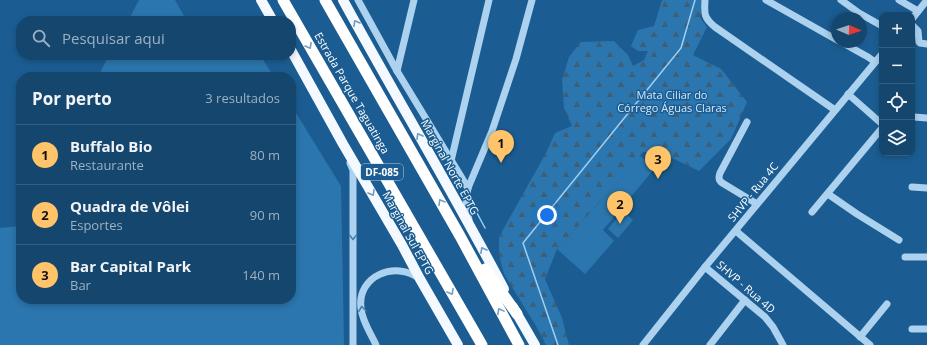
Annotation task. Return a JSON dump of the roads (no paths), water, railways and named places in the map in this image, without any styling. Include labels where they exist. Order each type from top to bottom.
[{"type":"highway","name":"Estrada Parque Taguatinga","points":[[283,0],[292,16]]},
{"type":"highway","name":"Estrada Parque Taguatinga","points":[[325,0],[460,236],[518,345]]},
{"type":"highway","name":"Estrada Parque Taguatinga","points":[[296,23],[482,345]]},
{"type":"highway","points":[[460,236],[517,314]]},
{"type":"main road","points":[[261,0],[271,16]]},
{"type":"main road","name":"Marginal Norte EPTG","points":[[343,0],[381,70],[454,196],[535,345]]},
{"type":"main road","name":"Marginal Sul EPTG","points":[[296,59],[458,345]]},
{"type":"street","points":[[358,0],[397,71],[468,188]]},
{"type":"street","points":[[397,71],[414,0]]},
{"type":"street","points":[[451,161],[489,0]]},
{"type":"street","points":[[471,229],[466,199],[468,188],[492,131],[516,59],[532,0]]},
{"type":"street","points":[[704,0],[704,16],[715,27],[835,110]]},
{"type":"street","points":[[766,0],[831,37]]},
{"type":"street","points":[[841,0],[859,13],[879,24]]},
{"type":"street","points":[[899,0],[918,11]]},
{"type":"street","points":[[915,15],[927,0]]},
{"type":"street","points":[[915,27],[917,29],[919,42],[927,44]]},
{"type":"street","points":[[852,48],[875,62]]},
{"type":"street","name":"SHVP - Rua 4C","points":[[646,344],[705,267],[879,57]]},
{"type":"street","points":[[848,94],[879,121]]},
{"type":"street","points":[[915,117],[927,118]]},
{"type":"street","points":[[747,122],[720,173],[719,178],[720,182],[757,204]]},
{"type":"street","points":[[812,212],[879,131]]},
{"type":"street","points":[[343,144],[353,170],[353,345]]},
{"type":"street","points":[[912,187],[927,188]]},
{"type":"street","points":[[828,194],[899,240]]},
{"type":"street","points":[[736,231],[870,345]]},
{"type":"street","points":[[905,257],[927,257]]},
{"type":"street","name":"SHVP - Rua 4D","points":[[705,267],[769,321],[783,345]]},
{"type":"street","points":[[376,345],[364,321],[361,308],[362,294],[366,287],[371,280],[388,271],[397,270],[407,272],[414,274],[420,279]]},
{"type":"street","points":[[710,345],[745,300]]},
{"type":"street","points":[[860,337],[887,304]]},
{"type":"street","points":[[912,329],[927,329]]},
{"type":"waterway","points":[[558,345],[523,243],[681,48],[695,0]]},
{"type":"waterway","points":[[459,180],[463,187]]},
{"type":"waterway","points":[[469,198],[485,228]]},
{"type":"place","name":"Buffalo Bio","points":[[501,163]]},
{"type":"place","name":"Bar Capital Park","points":[[658,179]]},
{"type":"place","name":"Quadra de Vôlei","points":[[620,224]]},
{"type":"park label","name":"Mata Ciliar do Córrego Águas Claras","points":[[672,101]]}]
